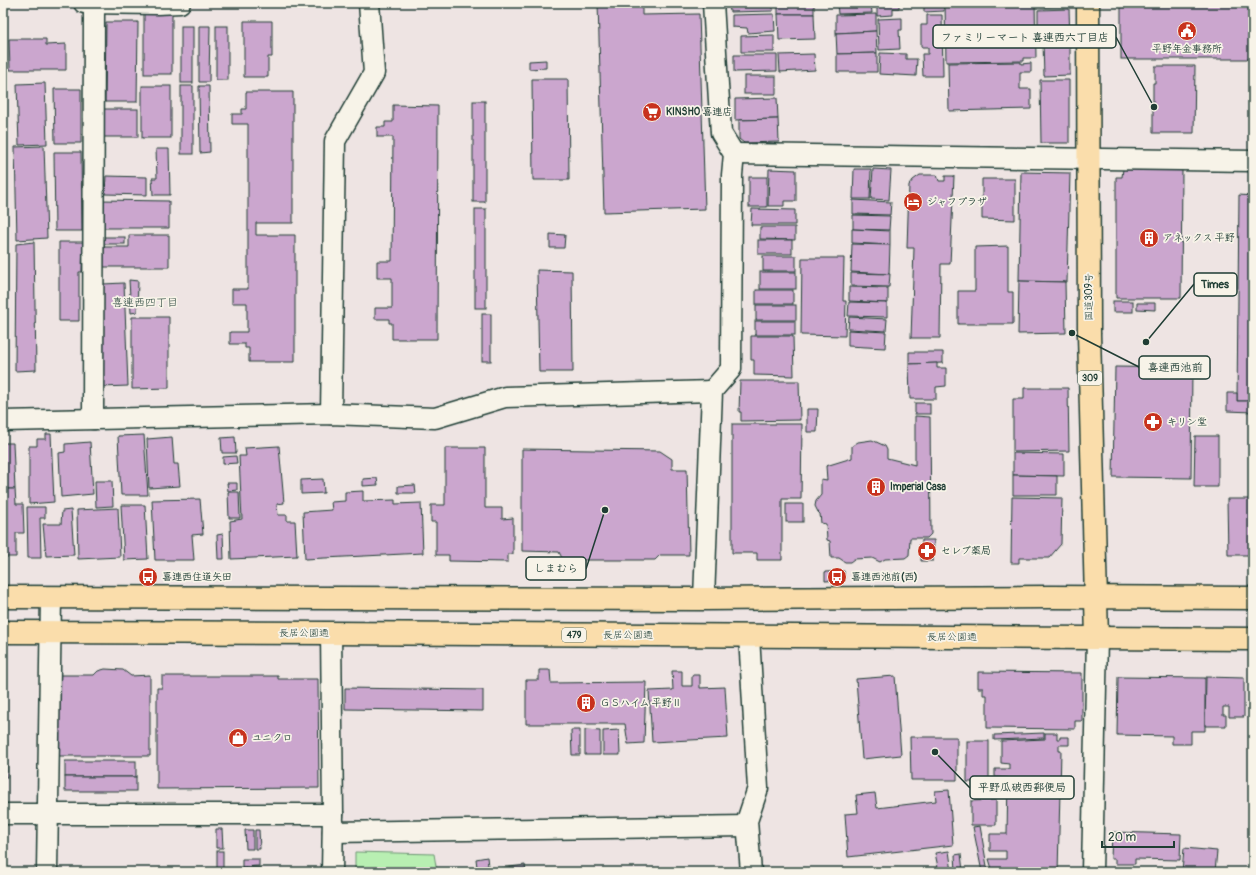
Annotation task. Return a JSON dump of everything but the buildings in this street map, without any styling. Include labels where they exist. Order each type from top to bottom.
[{"type":"highway","name":"国道309号","points":[[1088,3],[1089,334],[1097,638]]},
{"type":"highway","points":[[3,597],[704,599],[1096,597],[1253,598]]},
{"type":"highway","name":"長居公園通","points":[[3,632],[1253,639]]},
{"type":"street","points":[[84,3],[180,3]]},
{"type":"street","points":[[93,419],[94,3]]},
{"type":"street","points":[[331,414],[335,141],[374,73],[369,3]]},
{"type":"street","points":[[704,599],[712,391],[731,369],[732,175],[734,154],[721,133],[713,3]]},
{"type":"street","points":[[734,154],[1253,161]]},
{"type":"street","points":[[3,421],[331,414],[435,418],[505,397],[712,391]]},
{"type":"street","points":[[47,872],[51,597]]},
{"type":"street","points":[[331,633],[333,823],[332,872]]},
{"type":"street","points":[[749,636],[758,788],[747,821],[751,872]]},
{"type":"street","points":[[1092,872],[1097,638]]},
{"type":"street","points":[[3,814],[333,823],[747,826]]},
{"type":"green space","points":[[355,852],[434,854],[437,872],[355,872]]},
{"type":"place","name":"平野年金事務所","points":[[1187,31]]},
{"type":"place","name":"ファミリーマート 喜連西六丁目店","points":[[1154,107]]},
{"type":"place","name":"KINSHO 喜連店","points":[[652,112]]},
{"type":"place","name":"ジャフプラザ","points":[[913,202]]},
{"type":"place","name":"アネックス 平野","points":[[1149,238]]},
{"type":"place","name":"喜連西池前","points":[[1072,333]]},
{"type":"place","name":"Times","points":[[1146,342]]},
{"type":"place","name":"キリン堂","points":[[1153,422]]},
{"type":"place","name":"Imperial Casa","points":[[876,487]]},
{"type":"place","name":"しまむら","points":[[605,510]]},
{"type":"place","name":"セレブ薬局","points":[[927,551]]},
{"type":"place","name":"喜連西住道矢田","points":[[148,577]]},
{"type":"place","name":"喜連西池前(西)","points":[[837,577]]},
{"type":"place","name":"ＧＳハイム 平野Ⅱ","points":[[586,703]]},
{"type":"place","name":"ユニクロ","points":[[238,738]]},
{"type":"place","name":"平野瓜破西郵便局","points":[[935,752]]},
{"type":"district","name":"喜連西四丁目","points":[[145,302]]}]
